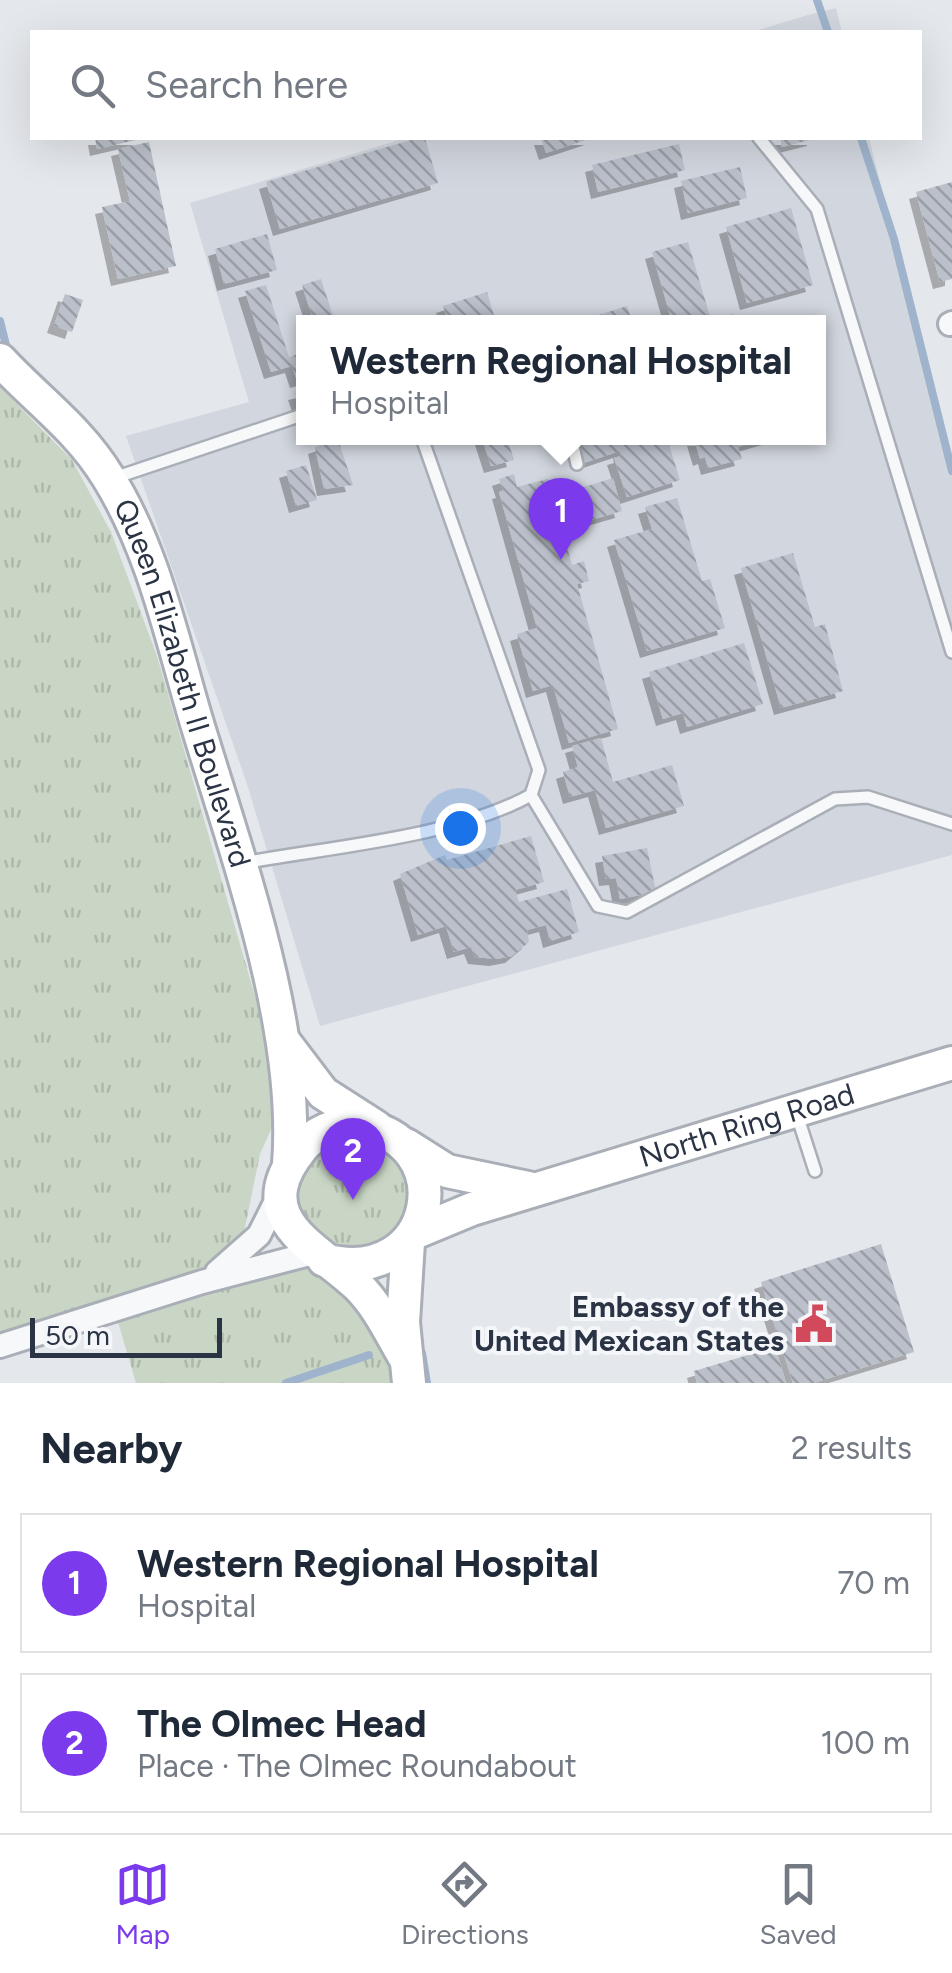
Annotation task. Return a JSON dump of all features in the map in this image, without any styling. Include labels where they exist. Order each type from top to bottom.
[{"type":"main road","name":"Queen Elizabeth II Boulevard","points":[[2,360],[82,438],[110,480],[166,618],[240,864],[283,1039],[291,1102],[286,1173]]},
{"type":"main road","name":"Queen Elizabeth II Boulevard","points":[[283,1039],[323,1092],[387,1133]]},
{"type":"main road","name":"North Ring Road","points":[[411,1238],[457,1214],[952,1064]]},
{"type":"main road","points":[[349,1124],[387,1133],[422,1172],[425,1195],[411,1238],[406,1370],[375,1306],[290,1228],[283,1206],[286,1173],[306,1142],[326,1130],[349,1124]]},
{"type":"main road","name":"North Ring Road","points":[[387,1133],[458,1175],[542,1189]]},
{"type":"main road","points":[[318,1257],[348,1266],[371,1264],[411,1238]]},
{"type":"street","points":[[202,1282],[238,1258],[258,1234],[286,1173]]},
{"type":"street","points":[[0,1346],[202,1282],[318,1257]]},
{"type":"lane","points":[[761,140],[817,209],[952,652]]},
{"type":"lane","points":[[110,480],[296,417]]},
{"type":"lane","points":[[240,864],[449,825],[506,809],[531,795],[539,770],[424,445]]},
{"type":"lane","points":[[573,445],[577,464]]},
{"type":"lane","points":[[531,795],[598,906],[614,912],[626,912],[835,800],[868,797],[952,824]]},
{"type":"lane","points":[[796,1111],[815,1172]]},
{"type":"shaded area","points":[[836,8],[842,30],[759,30]]},
{"type":"shaded area","points":[[399,140],[870,140],[952,465],[952,855],[320,1026],[247,784],[126,436],[249,402],[190,203]]},
{"type":"green space","points":[[0,387],[72,460],[111,532],[157,656],[269,1045],[278,1114],[260,1154],[242,1242],[208,1271],[312,1254],[290,1228],[306,1142],[395,1137],[422,1216],[347,1266],[409,1383],[136,1383],[115,1312],[0,1344]]},
{"type":"building","points":[[95,140],[136,140],[97,149]]},
{"type":"building","points":[[411,140],[426,140],[438,183],[280,229],[266,182]]},
{"type":"building","points":[[542,140],[586,140],[546,153]]},
{"type":"building","points":[[780,140],[810,140],[782,147]]},
{"type":"building","points":[[149,142],[176,266],[118,279],[102,207],[130,201],[118,149]]},
{"type":"building","points":[[679,144],[685,170],[598,192],[592,165]]},
{"type":"building","points":[[740,167],[747,198],[688,213],[681,181]]},
{"type":"building","points":[[952,182],[952,279],[940,282],[916,192]]},
{"type":"building","points":[[791,208],[813,285],[747,303],[726,227]]},
{"type":"building","points":[[267,234],[277,270],[224,284],[215,249]]},
{"type":"building","points":[[688,242],[710,315],[670,315],[652,252]]},
{"type":"building","points":[[321,279],[333,315],[312,315],[302,285]]},
{"type":"building","points":[[266,285],[289,357],[296,355],[296,378],[292,366],[271,372],[245,291]]},
{"type":"building","points":[[487,292],[494,315],[446,315],[443,306]]},
{"type":"building","points":[[65,294],[83,300],[72,332],[54,326]]},
{"type":"building","points":[[627,306],[630,315],[599,315]]},
{"type":"building","points":[[340,445],[353,485],[324,489],[315,447]]},
{"type":"building","points":[[484,445],[509,445],[514,460],[491,466]]},
{"type":"building","points":[[579,445],[669,445],[680,480],[627,497],[614,458],[621,456],[620,451],[584,463]]},
{"type":"building","points":[[696,445],[745,445],[738,447],[742,459],[708,468],[705,457],[700,459]]},
{"type":"building","points":[[306,465],[317,500],[296,506],[286,471]]},
{"type":"building","points":[[514,474],[517,487],[548,479],[554,500],[565,497],[572,522],[561,526],[572,565],[584,561],[589,581],[577,584],[618,729],[569,743],[553,685],[533,691],[517,634],[537,628],[499,492],[503,491],[499,479]]},
{"type":"building","points":[[613,478],[622,511],[581,523],[571,491]]},
{"type":"building","points":[[677,498],[702,581],[710,579],[725,628],[647,651],[614,540],[652,529],[645,507]]},
{"type":"building","points":[[793,553],[815,627],[825,624],[843,691],[781,708],[741,568]]},
{"type":"building","points":[[744,643],[763,704],[687,727],[683,713],[663,719],[649,672]]},
{"type":"building","points":[[601,738],[613,782],[672,765],[684,806],[606,828],[595,790],[570,797],[563,772],[578,767],[572,746]]},
{"type":"building","points":[[531,836],[544,882],[515,890],[519,902],[567,889],[579,932],[550,941],[546,925],[527,930],[529,942],[512,956],[496,959],[475,957],[471,947],[454,952],[446,926],[418,935],[400,874],[445,855],[447,860]]},
{"type":"building","points":[[647,848],[656,892],[620,899],[616,878],[606,879],[602,856]]},
{"type":"building","points":[[881,1244],[914,1352],[813,1383],[793,1383],[761,1282]]},
{"type":"building","points":[[775,1347],[786,1383],[697,1383],[694,1371]]},
{"type":"waterway","points":[[817,0],[827,30]]},
{"type":"waterway","points":[[862,140],[894,239],[952,471]]},
{"type":"waterway","points":[[0,321],[6,345]]},
{"type":"waterway","points":[[422,1353],[427,1383]]},
{"type":"waterway","points":[[286,1383],[369,1355]]},
{"type":"place","name":"Western Regional Hospital","points":[[561,560]]},
{"type":"place","name":"The Olmec Head","points":[[353,1200]]},
{"type":"place","name":"Embassy of the United Mexican States","points":[[814,1324]]}]
